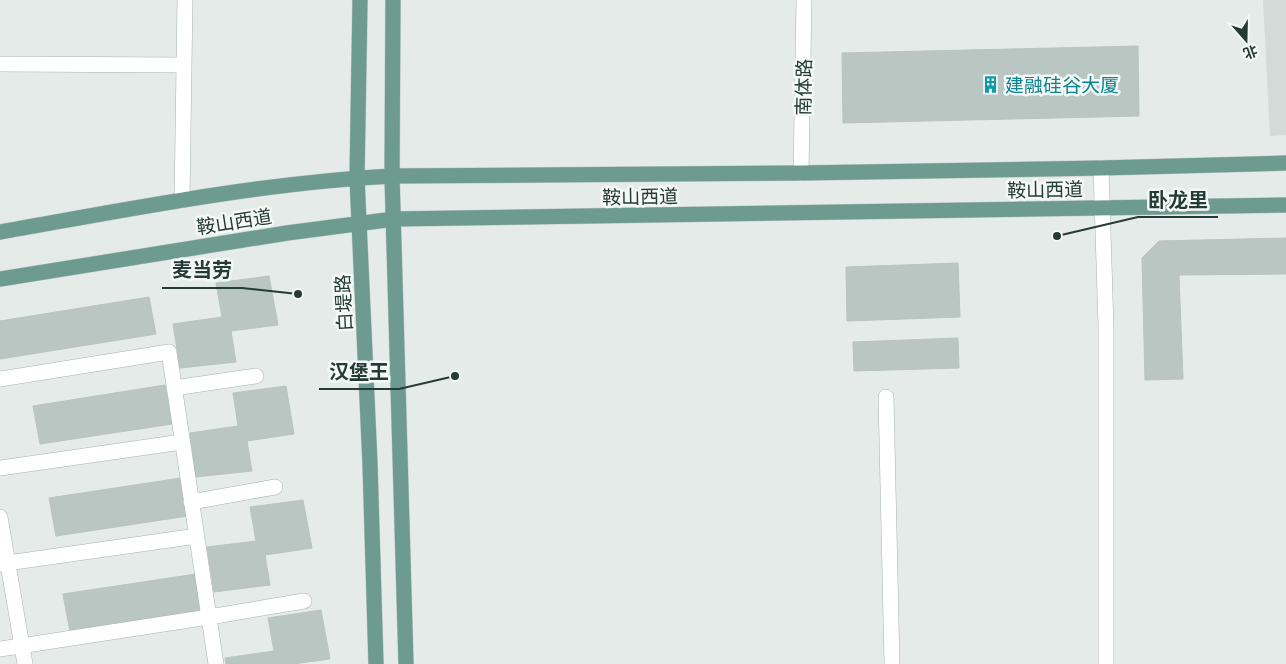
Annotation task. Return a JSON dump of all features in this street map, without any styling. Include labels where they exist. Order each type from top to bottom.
[{"type":"main road","name":"白堤路","points":[[360,0],[357,178],[370,464],[376,664]]},
{"type":"main road","points":[[393,0],[392,176],[406,664]]},
{"type":"main road","name":"鞍山西道","points":[[0,232],[182,200],[297,183],[392,176],[801,173],[1101,168],[1286,162]]},
{"type":"main road","name":"鞍山西道","points":[[0,279],[278,234],[394,219],[1286,205]]},
{"type":"street","points":[[182,200],[185,0]]},
{"type":"street","name":"南体路","points":[[801,173],[804,0]]},
{"type":"street","points":[[0,64],[184,64]]},
{"type":"street","points":[[1101,168],[1106,327],[1106,664]]},
{"type":"street","points":[[0,379],[169,352],[216,664]]},
{"type":"street","points":[[174,388],[256,376]]},
{"type":"street","points":[[886,398],[892,664]]},
{"type":"street","points":[[0,468],[182,442]]},
{"type":"street","points":[[191,502],[275,486]]},
{"type":"street","points":[[0,517],[4,564],[25,664]]},
{"type":"street","points":[[4,564],[197,536]]},
{"type":"street","points":[[0,649],[209,617],[304,600]]},
{"type":"shaded area","points":[[1263,0],[1286,0],[1286,135],[1270,136]]},
{"type":"building","name":"建融硅谷大厦","points":[[1138,46],[1139,116],[843,123],[842,53]]},
{"type":"building","points":[[1286,238],[1286,274],[1179,275],[1183,379],[1145,380],[1142,258],[1159,241]]},
{"type":"building","points":[[958,263],[960,317],[847,321],[846,267]]},
{"type":"building","points":[[269,276],[278,325],[231,331],[236,362],[180,368],[173,324],[222,317],[216,283]]},
{"type":"building","points":[[149,297],[156,334],[0,359],[0,321]]},
{"type":"building","points":[[958,338],[959,368],[854,371],[853,342]]},
{"type":"building","points":[[165,385],[172,424],[40,444],[33,406]]},
{"type":"building","points":[[286,386],[294,434],[247,441],[252,471],[196,477],[190,433],[238,426],[233,393]]},
{"type":"building","points":[[181,478],[188,516],[56,536],[49,498]]},
{"type":"building","points":[[303,500],[312,548],[265,555],[270,585],[214,592],[207,547],[256,541],[250,507]]},
{"type":"building","points":[[196,574],[202,612],[70,632],[63,594]]},
{"type":"building","points":[[321,610],[330,659],[293,664],[226,664],[225,658],[274,651],[268,618]]},
{"type":"place","name":"建融硅谷大厦","points":[[991,84]]},
{"type":"place","name":"卧龙里","points":[[1057,236]]},
{"type":"place","name":"麦当劳","points":[[298,294]]},
{"type":"place","name":"汉堡王","points":[[455,376]]}]
